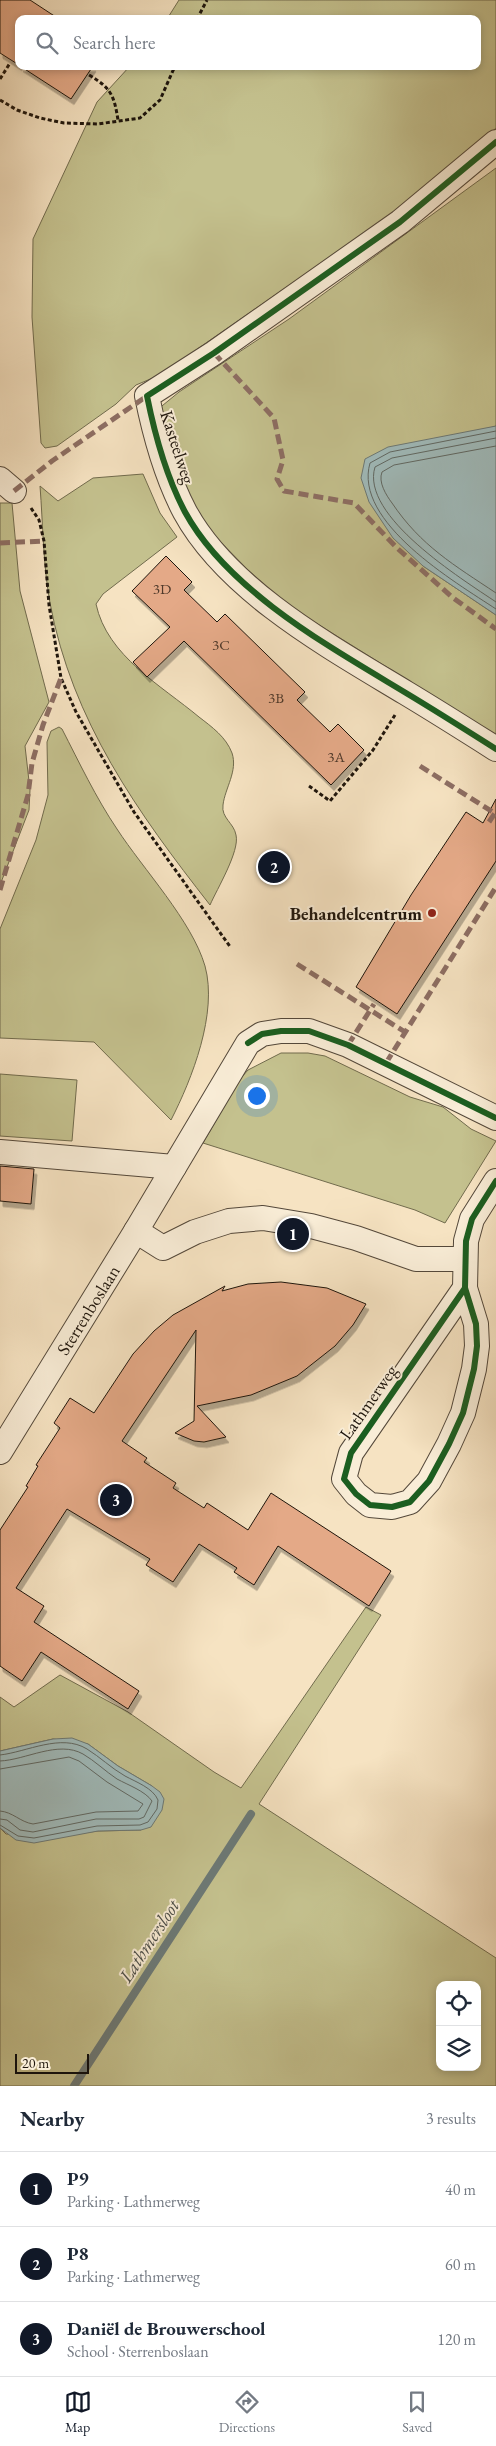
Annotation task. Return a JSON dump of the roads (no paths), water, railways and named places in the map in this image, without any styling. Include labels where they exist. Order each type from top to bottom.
[{"type":"street","name":"Kasteelweg","points":[[496,142],[400,222],[214,353],[147,396],[154,428],[172,482],[185,512],[210,549],[251,589],[284,615],[496,750]]},
{"type":"street","name":"Sterrenboslaan","points":[[0,1452],[136,1231],[248,1043],[262,1034],[309,1031],[348,1045],[496,1118]]},
{"type":"street","points":[[0,1152],[174,1166]]},
{"type":"street","name":"Lathmerweg","points":[[465,1288],[351,1453],[344,1479],[356,1494],[370,1505],[392,1507],[410,1502],[429,1481],[463,1412],[474,1369],[477,1346],[476,1324],[465,1288],[466,1241],[472,1219],[496,1181]]},
{"type":"street","points":[[136,1231],[163,1248],[195,1232],[229,1221],[264,1218],[311,1226],[356,1238],[416,1259],[465,1260]]},
{"type":"water","points":[[496,426],[496,615],[423,566],[393,538],[369,502],[361,478],[365,459],[388,447]]},
{"type":"water","points":[[72,1738],[88,1744],[118,1766],[160,1792],[164,1799],[162,1810],[151,1827],[141,1830],[98,1831],[34,1843],[16,1840],[0,1828],[0,1751],[53,1739]]},
{"type":"waterway","name":"Lathmersloot","points":[[74,2086],[251,1814]]},
{"type":"place","name":"P8","points":[[274,867]]},
{"type":"place","name":"Behandelcentrum","points":[[432,913]]},
{"type":"place","name":"P9","points":[[293,1234]]},
{"type":"place","name":"Daniël de Brouwerschool","points":[[116,1500]]}]
